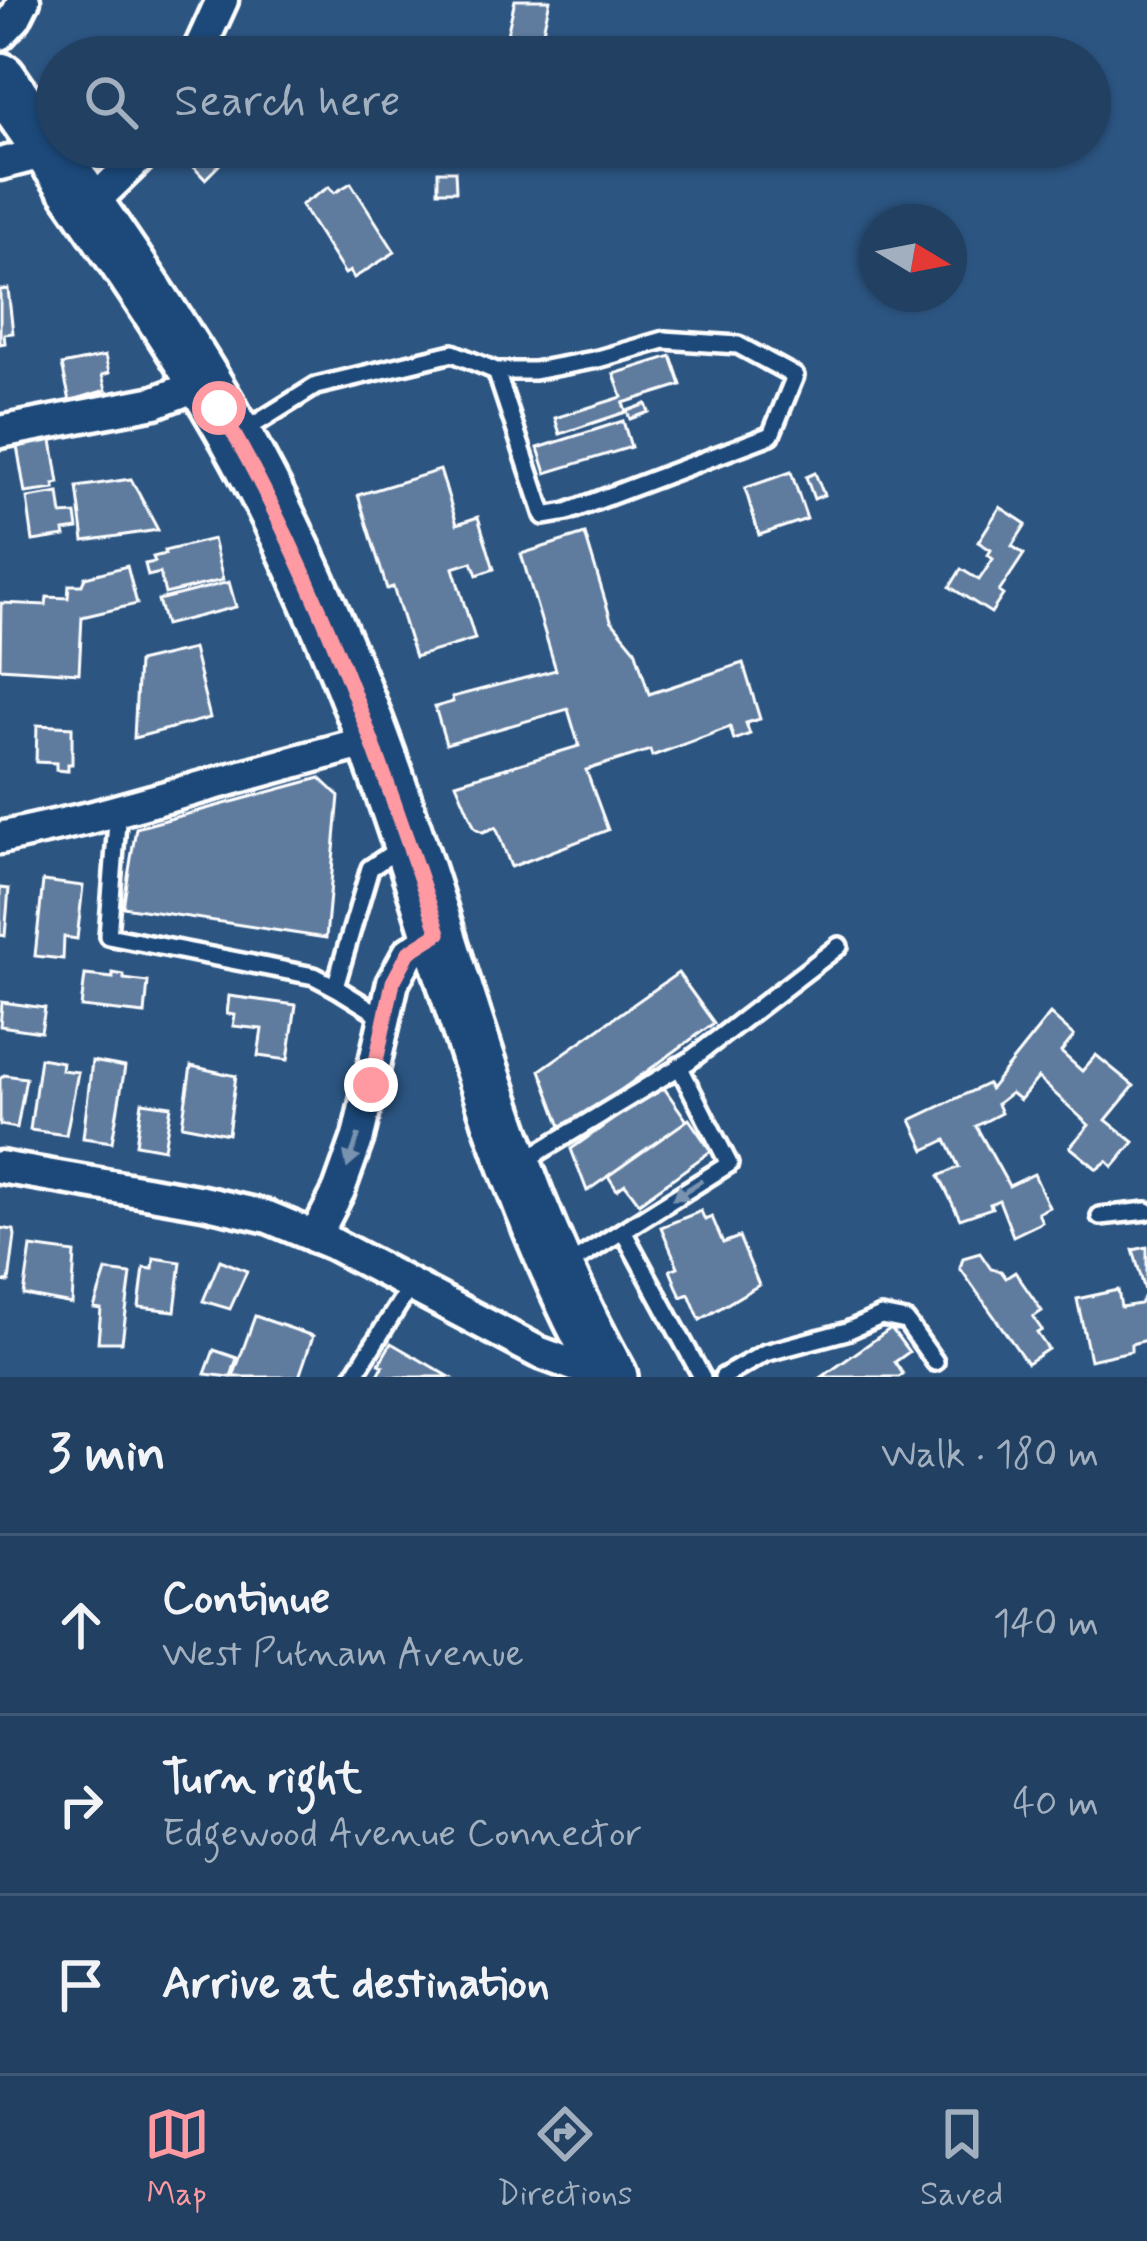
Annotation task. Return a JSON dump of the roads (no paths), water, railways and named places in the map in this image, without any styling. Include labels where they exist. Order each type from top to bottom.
[{"type":"main road","points":[[0,79],[36,131]]},
{"type":"main road","points":[[62,168],[236,436],[306,578],[373,740],[516,1166],[608,1377]]},
{"type":"street","points":[[0,34],[24,0]]},
{"type":"street","points":[[206,36],[222,0]]},
{"type":"street","points":[[0,164],[36,155]]},
{"type":"street","points":[[88,207],[128,168]]},
{"type":"street","points":[[0,432],[155,402],[204,383]]},
{"type":"street","points":[[0,838],[373,740]]},
{"type":"street","points":[[315,1237],[339,1190],[358,1136],[393,982],[409,952],[439,933]]},
{"type":"street","points":[[0,1167],[268,1217],[538,1352],[608,1377]]},
{"type":"lane","points":[[236,436],[316,386],[453,353],[496,371],[534,371],[664,340],[738,345],[795,376],[771,435],[567,512],[544,516],[496,371]]},
{"type":"lane","points":[[118,810],[108,936],[314,976],[385,1018]]},
{"type":"lane","points":[[335,987],[370,868],[409,842]]},
{"type":"lane","points":[[516,1166],[679,1066],[839,946]]},
{"type":"lane","points":[[559,1270],[729,1164],[679,1066]]},
{"type":"lane","points":[[1100,1216],[1147,1211]]},
{"type":"lane","points":[[623,1231],[702,1377]]},
{"type":"lane","points":[[352,1377],[411,1285]]},
{"type":"lane","points":[[723,1377],[765,1353],[847,1331],[881,1316],[906,1321],[935,1362]]}]
